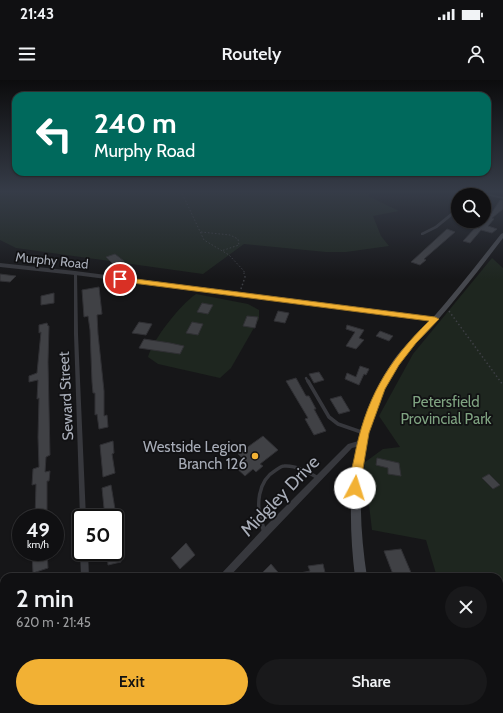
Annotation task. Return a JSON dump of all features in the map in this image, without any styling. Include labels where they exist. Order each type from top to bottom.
[{"type":"main road","points":[[361,573],[355,499],[356,477],[364,433],[381,388],[396,362],[413,341],[435,319],[503,235]]},
{"type":"street","points":[[422,234],[436,227],[444,221]]},
{"type":"street","name":"Murphy Road","points":[[0,265],[435,319]]},
{"type":"street","name":"Seward Street","points":[[74,273],[83,509]]},
{"type":"street","name":"Midgley Drive","points":[[228,573],[350,446],[362,443]]},
{"type":"street","points":[[84,561],[85,573]]},
{"type":"lane","points":[[306,378],[329,417],[338,424],[364,433]]},
{"type":"lane","points":[[265,533],[258,512],[262,483],[269,474],[284,466],[304,469],[319,479]]},
{"type":"path","points":[[195,221],[204,240],[235,261],[244,271],[245,277],[241,286],[240,295]]},
{"type":"path","points":[[201,232],[230,235],[238,239],[238,245],[221,251]]},
{"type":"path","points":[[445,306],[503,385]]},
{"type":"green space","points":[[0,221],[375,221],[381,236],[389,246],[346,252],[326,252],[244,244],[203,274],[16,248],[0,240]]},
{"type":"green space","name":"Petersfield Provincial Park","points":[[492,258],[503,268],[503,573],[436,573],[426,540],[372,530],[364,463],[383,449],[400,447],[379,416],[413,354]]},
{"type":"green space","points":[[196,294],[248,304],[259,310],[259,319],[231,368],[220,378],[158,364],[148,357],[161,332],[182,306]]},
{"type":"building","points":[[491,227],[497,229],[492,233],[481,230],[470,243],[463,241],[475,228]]},
{"type":"building","points":[[447,229],[455,232],[424,259],[426,260],[420,265],[411,262]]},
{"type":"building","points":[[115,254],[124,261],[114,265],[106,257]]},
{"type":"building","points":[[0,274],[16,276],[10,282],[0,281]]},
{"type":"building","points":[[99,287],[102,314],[97,315],[98,334],[104,391],[104,416],[107,415],[108,427],[99,429],[97,414],[95,415],[95,393],[93,393],[92,382],[90,330],[88,316],[84,317],[82,290]]},
{"type":"building","points":[[54,293],[54,303],[41,305],[41,296]]},
{"type":"building","points":[[202,303],[213,305],[208,314],[197,312]]},
{"type":"building","points":[[278,311],[289,313],[285,323],[274,321]]},
{"type":"building","points":[[247,316],[258,317],[255,328],[243,326]]},
{"type":"building","points":[[139,322],[152,324],[146,335],[132,333]]},
{"type":"building","points":[[192,322],[203,324],[198,335],[186,333]]},
{"type":"building","points":[[47,323],[49,326],[48,362],[50,455],[46,457],[45,472],[50,471],[49,481],[47,481],[47,509],[35,509],[36,484],[32,485],[33,469],[39,467],[39,398],[37,399],[38,380],[29,382],[29,376],[37,373],[41,332],[39,333],[39,325]]},
{"type":"building","points":[[347,325],[364,330],[359,338],[364,340],[356,349],[346,346],[355,332],[346,329]]},
{"type":"building","points":[[380,331],[393,336],[389,341],[376,336]]},
{"type":"building","points":[[144,339],[184,346],[180,354],[139,348]]},
{"type":"building","points":[[360,366],[369,369],[366,375],[364,374],[359,385],[345,379],[347,373],[356,377]]},
{"type":"building","points":[[319,372],[324,380],[314,383],[309,374]]},
{"type":"building","points":[[296,378],[306,396],[309,396],[326,431],[314,435],[305,419],[308,418],[286,381]]},
{"type":"building","points":[[341,396],[350,411],[339,414],[330,399]]},
{"type":"building","name":"Westside Legion Branch 126","points":[[263,436],[278,450],[260,464],[263,466],[256,472],[253,469],[245,476],[233,465],[242,458],[238,454]]},
{"type":"building","points":[[113,441],[114,453],[112,454],[115,473],[103,477],[100,445]]},
{"type":"building","points":[[377,458],[399,463],[401,476],[388,474],[388,468],[376,465]]},
{"type":"building","points":[[489,474],[500,485],[493,489],[482,478]]},
{"type":"building","points":[[111,485],[115,509],[104,509],[102,488]]},
{"type":"building","points":[[186,543],[195,555],[180,569],[171,558]]},
{"type":"building","points":[[401,549],[411,573],[392,573],[384,551]]},
{"type":"building","points":[[32,561],[48,561],[48,568],[33,573]]},
{"type":"building","points":[[108,561],[121,561],[121,562],[108,565]]},
{"type":"building","points":[[271,564],[279,573],[262,573]]},
{"type":"building","points":[[323,564],[325,573],[300,573],[310,571],[308,566]]},
{"type":"place","name":"Westside Legion Branch 126","points":[[255,456]]},
{"type":"route","points":[[120,279],[435,319],[413,341],[396,362],[381,388],[364,433],[355,488]]}]
